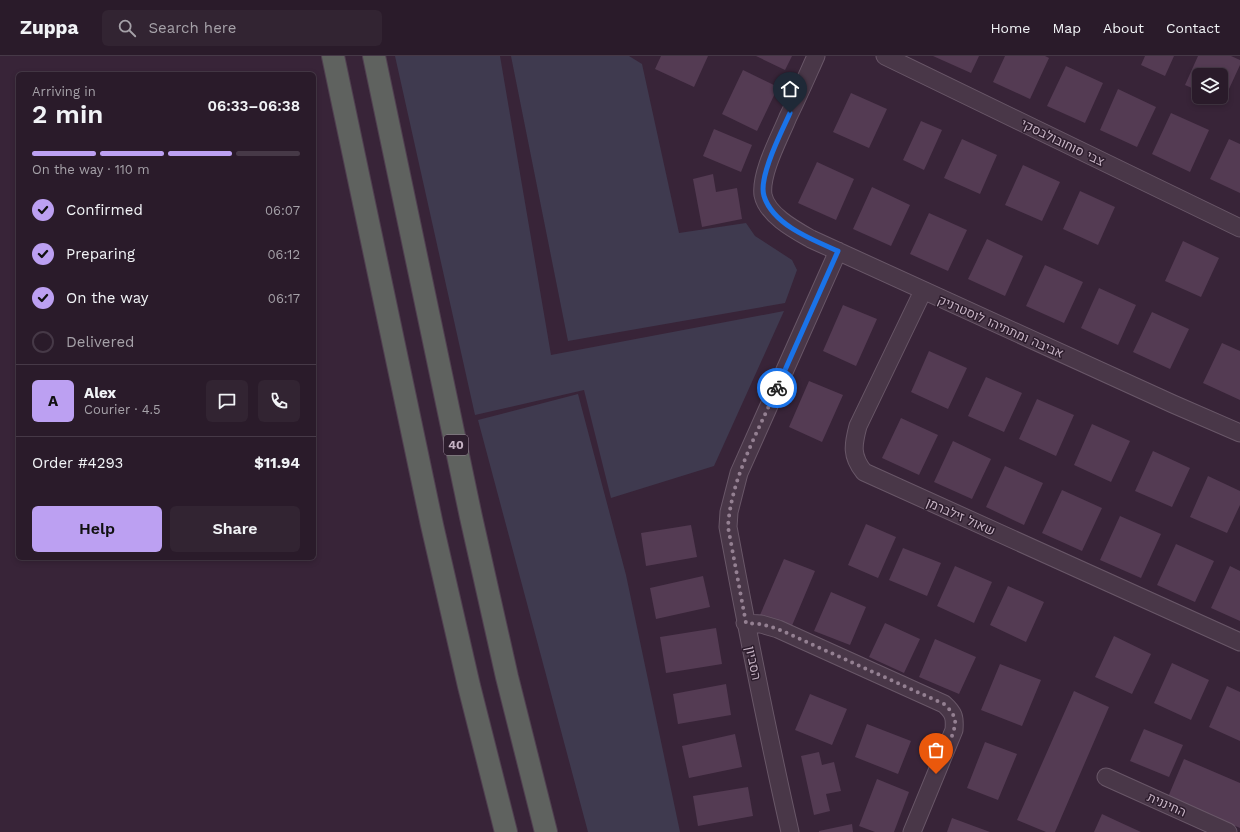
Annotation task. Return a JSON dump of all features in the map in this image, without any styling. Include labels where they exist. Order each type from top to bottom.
[{"type":"highway","points":[[333,56],[432,525],[469,686],[506,832]]},
{"type":"highway","name":"40","points":[[374,56],[471,517],[507,677],[546,832]]},
{"type":"street","name":"אביבה ומתתיהו לוסטרניק","points":[[816,56],[769,162],[765,177],[764,195],[769,208],[781,220],[811,239],[1166,401],[1240,432]]},
{"type":"street","name":"צבי סוחובולבסקי","points":[[885,56],[1240,228]]},
{"type":"street","name":"הסביון","points":[[790,832],[746,623],[728,527],[729,512],[739,473],[838,251]]},
{"type":"street","name":"שאול זילברמן","points":[[923,290],[858,426],[854,441],[855,453],[857,463],[864,472],[1240,642]]},
{"type":"street","points":[[746,623],[761,624],[778,629],[944,704],[952,711],[955,721],[954,730],[912,832]]},
{"type":"street","name":"החיננית","points":[[1106,777],[1220,830]]},
{"type":"shaded area","points":[[395,56],[500,56],[551,355],[784,311],[714,466],[611,498],[584,390],[475,415]]},
{"type":"shaded area","points":[[511,56],[629,56],[642,64],[679,233],[746,223],[755,236],[792,260],[797,270],[785,303],[568,341]]},
{"type":"shaded area","points":[[578,394],[626,575],[680,832],[588,832],[478,420]]},
{"type":"building","points":[[661,56],[708,56],[694,87],[655,69]]},
{"type":"building","points":[[756,56],[792,56],[785,70]]},
{"type":"building","points":[[933,56],[979,56],[971,73]]},
{"type":"building","points":[[1005,56],[1045,56],[1049,58],[1030,99],[993,82]]},
{"type":"building","points":[[1145,56],[1174,56],[1165,76],[1141,65]]},
{"type":"building","points":[[1198,56],[1231,56],[1240,60],[1240,65],[1228,91],[1228,68],[1193,68]]},
{"type":"building","points":[[1066,66],[1103,83],[1085,123],[1047,106]]},
{"type":"building","points":[[1192,69],[1192,88],[1185,85]]},
{"type":"building","points":[[743,70],[778,87],[757,131],[722,114]]},
{"type":"building","points":[[1118,89],[1156,107],[1137,147],[1100,130]]},
{"type":"building","points":[[851,93],[887,109],[869,148],[833,132]]},
{"type":"building","points":[[1171,113],[1209,130],[1190,172],[1152,154]]},
{"type":"building","points":[[921,121],[942,130],[924,170],[903,160]]},
{"type":"building","points":[[714,129],[752,145],[741,172],[703,156]]},
{"type":"building","points":[[962,139],[997,155],[980,194],[944,178]]},
{"type":"building","points":[[1229,139],[1240,144],[1240,193],[1210,179]]},
{"type":"building","points":[[817,162],[854,179],[836,220],[798,203]]},
{"type":"building","points":[[1023,165],[1060,182],[1042,221],[1005,205]]},
{"type":"building","points":[[713,174],[716,192],[737,188],[742,219],[702,227],[693,179]]},
{"type":"building","points":[[872,187],[910,205],[891,246],[853,229]]},
{"type":"building","points":[[1080,191],[1115,207],[1098,245],[1063,229]]},
{"type":"building","points":[[929,213],[967,230],[948,271],[910,254]]},
{"type":"building","points":[[987,239],[1023,256],[1005,296],[968,279]]},
{"type":"building","points":[[1183,241],[1219,258],[1201,297],[1165,281]]},
{"type":"building","points":[[1045,265],[1083,282],[1064,323],[1026,306]]},
{"type":"building","points":[[1099,288],[1136,305],[1118,345],[1081,328]]},
{"type":"building","points":[[843,305],[877,319],[856,366],[823,351]]},
{"type":"building","points":[[1152,312],[1189,329],[1170,369],[1133,352]]},
{"type":"building","points":[[1222,343],[1240,351],[1240,400],[1203,383]]},
{"type":"building","points":[[929,351],[967,368],[948,409],[911,392]]},
{"type":"building","points":[[986,377],[1022,393],[1004,432],[968,416]]},
{"type":"building","points":[[809,381],[843,395],[822,442],[789,427]]},
{"type":"building","points":[[1037,399],[1074,415],[1056,456],[1019,439]]},
{"type":"building","points":[[901,418],[938,435],[919,475],[882,458]]},
{"type":"building","points":[[1092,424],[1130,441],[1111,482],[1074,465]]},
{"type":"building","points":[[953,441],[991,459],[972,499],[934,482]]},
{"type":"building","points":[[1153,451],[1190,468],[1172,507],[1135,491]]},
{"type":"building","points":[[1005,466],[1043,483],[1024,525],[986,507]]},
{"type":"building","points":[[1208,476],[1240,491],[1240,505],[1227,533],[1190,517]]},
{"type":"building","points":[[1062,490],[1102,508],[1082,551],[1042,533]]},
{"type":"building","points":[[1120,516],[1161,534],[1141,578],[1100,560]]},
{"type":"building","points":[[866,524],[896,537],[878,578],[848,565]]},
{"type":"building","points":[[691,525],[697,557],[646,566],[641,533]]},
{"type":"building","points":[[1176,544],[1214,561],[1195,602],[1157,585]]},
{"type":"building","points":[[903,548],[941,563],[927,596],[889,580]]},
{"type":"building","points":[[784,559],[815,571],[791,628],[760,615]]},
{"type":"building","points":[[955,566],[992,582],[974,623],[937,606]]},
{"type":"building","points":[[1230,566],[1240,571],[1240,621],[1211,608]]},
{"type":"building","points":[[703,576],[710,607],[656,619],[650,588]]},
{"type":"building","points":[[1008,586],[1044,602],[1026,642],[990,625]]},
{"type":"building","points":[[831,592],[866,607],[850,645],[814,631]]},
{"type":"building","points":[[885,623],[920,639],[904,673],[869,657]]},
{"type":"building","points":[[716,628],[722,664],[666,673],[660,637]]},
{"type":"building","points":[[1114,636],[1151,654],[1132,694],[1095,677]]},
{"type":"building","points":[[935,639],[976,657],[959,694],[919,677]]},
{"type":"building","points":[[1172,663],[1209,680],[1191,720],[1154,703]]},
{"type":"building","points":[[1000,664],[1041,680],[1022,726],[981,710]]},
{"type":"building","points":[[726,684],[731,715],[678,724],[673,694]]},
{"type":"building","points":[[1227,686],[1240,692],[1240,741],[1209,727]]},
{"type":"building","points":[[1074,691],[1109,707],[1055,832],[1046,832],[1017,820]]},
{"type":"building","points":[[810,694],[847,709],[832,745],[795,730]]},
{"type":"building","points":[[867,724],[911,741],[898,774],[855,757]]},
{"type":"building","points":[[1144,729],[1183,745],[1169,777],[1130,761]]},
{"type":"building","points":[[735,734],[742,767],[689,778],[682,746]]},
{"type":"building","points":[[985,742],[1017,754],[998,800],[967,788]]},
{"type":"building","points":[[819,752],[822,765],[834,762],[841,791],[826,794],[830,811],[814,815],[801,756]]},
{"type":"building","points":[[1184,759],[1240,783],[1240,828],[1168,797]]},
{"type":"building","points":[[877,779],[909,792],[894,832],[875,832],[859,826]]},
{"type":"building","points":[[748,787],[753,816],[698,826],[693,796]]},
{"type":"building","points":[[1102,814],[1117,821],[1141,832],[1094,832]]},
{"type":"building","points":[[952,818],[990,832],[947,832]]},
{"type":"building","points":[[852,824],[853,832],[819,832],[819,831]]},
{"type":"way so far","points":[[777,388],[739,473],[729,512],[728,527],[746,623],[761,624],[778,629],[944,704],[952,711],[955,721],[954,730],[936,774]]},
{"type":"route","points":[[777,388],[838,251],[811,239],[781,220],[769,208],[764,195],[765,177],[771,155],[790,113]]}]
